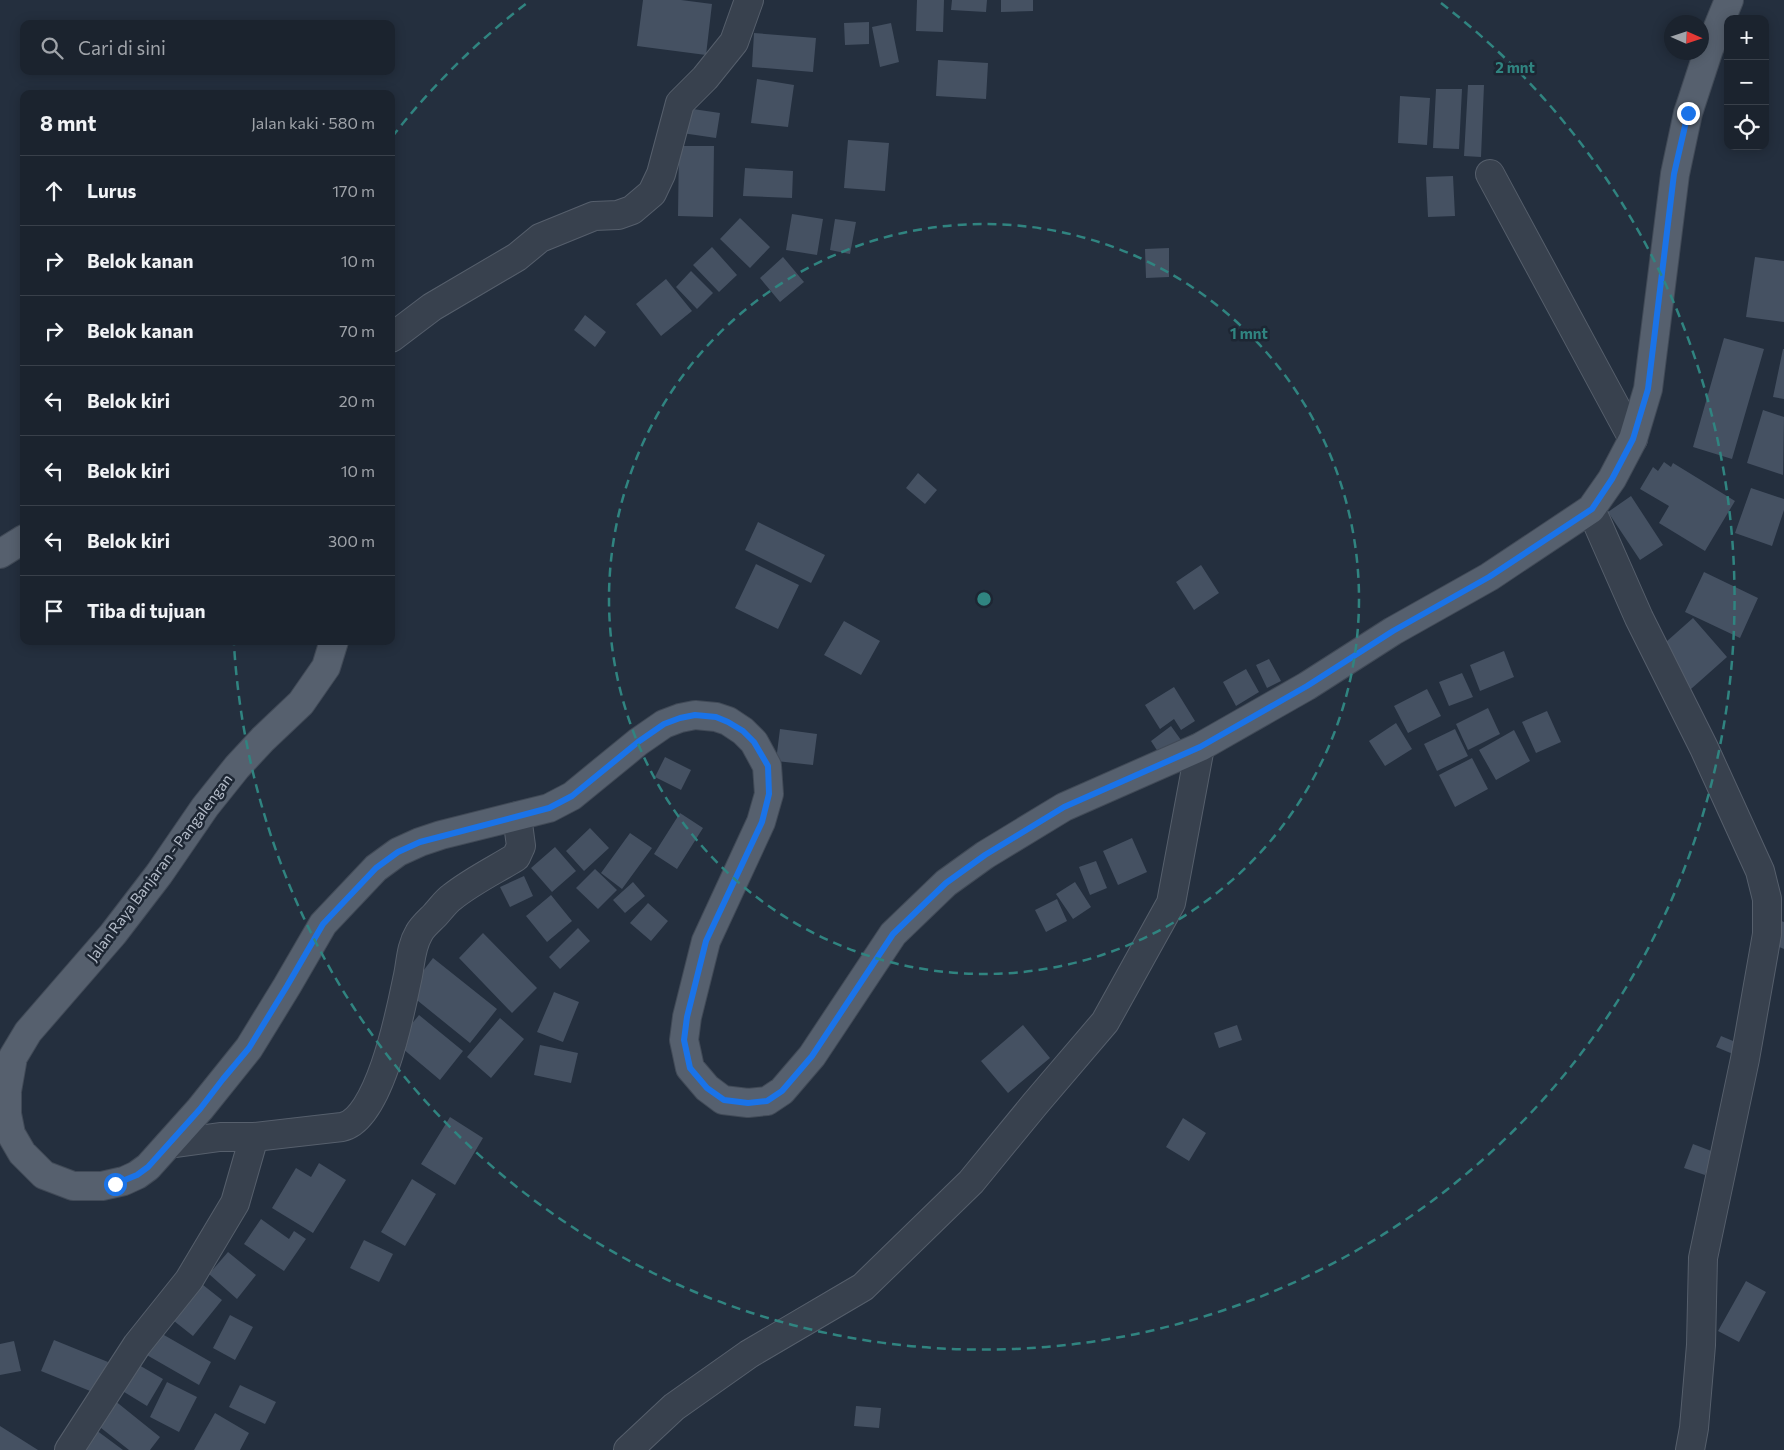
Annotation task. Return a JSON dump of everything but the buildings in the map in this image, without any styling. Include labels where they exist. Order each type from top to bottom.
[{"type":"main road","name":"Jalan Raya Banjaran - Pangalengan","points":[[333,645],[326,667],[301,703],[237,767],[205,807],[159,874],[113,934],[28,1032],[13,1057],[7,1114],[11,1134],[22,1153],[44,1174],[73,1186],[86,1187],[115,1184],[137,1175],[148,1167],[200,1109],[249,1048],[323,924],[376,868],[398,852],[420,842],[549,808],[572,796],[638,742],[664,724],[695,715],[716,717],[728,722],[743,731],[754,742],[768,766],[769,794],[762,822],[706,941],[687,1017],[684,1040],[690,1068],[707,1088],[724,1100],[748,1103],[767,1101],[782,1091],[800,1071],[893,934],[946,883],[985,855],[1064,807],[1200,747],[1307,686],[1393,631],[1489,577],[1592,509],[1612,479],[1633,439],[1648,389],[1674,174],[1688,113],[1709,49],[1729,0]]},
{"type":"main road","points":[[0,554],[20,542]]},
{"type":"street","points":[[395,335],[432,307],[517,257],[540,238],[594,216],[618,215],[632,210],[652,193],[661,174],[680,104],[705,78],[734,42],[749,0]]},
{"type":"street","points":[[1490,174],[1633,439]]},
{"type":"street","points":[[1592,509],[1639,618],[1704,748],[1760,871],[1767,900],[1767,934],[1747,1050],[1703,1258],[1702,1346],[1690,1450]]},
{"type":"street","points":[[628,1450],[674,1407],[749,1354],[863,1287],[971,1182],[1034,1104],[1105,1022],[1171,904],[1200,747]]},
{"type":"street","points":[[169,1144],[220,1137],[254,1137],[348,1126],[357,1120],[377,1089],[393,1038],[408,979],[411,954],[419,932],[452,898],[516,857],[521,846],[516,816]]},
{"type":"street","points":[[69,1450],[137,1345],[189,1280],[235,1203],[254,1137]]},
{"type":"route","points":[[115,1184],[137,1175],[148,1167],[200,1109],[249,1048],[323,924],[376,868],[398,852],[420,842],[549,808],[572,796],[638,742],[664,724],[695,715],[716,717],[728,722],[743,731],[754,742],[768,766],[769,794],[762,822],[706,941],[687,1017],[684,1040],[690,1068],[707,1088],[724,1100],[748,1103],[767,1101],[782,1091],[812,1056],[893,934],[946,883],[985,855],[1064,807],[1200,747],[1307,686],[1393,631],[1489,577],[1592,509],[1612,479],[1633,439],[1648,389],[1674,174],[1688,113]]}]
